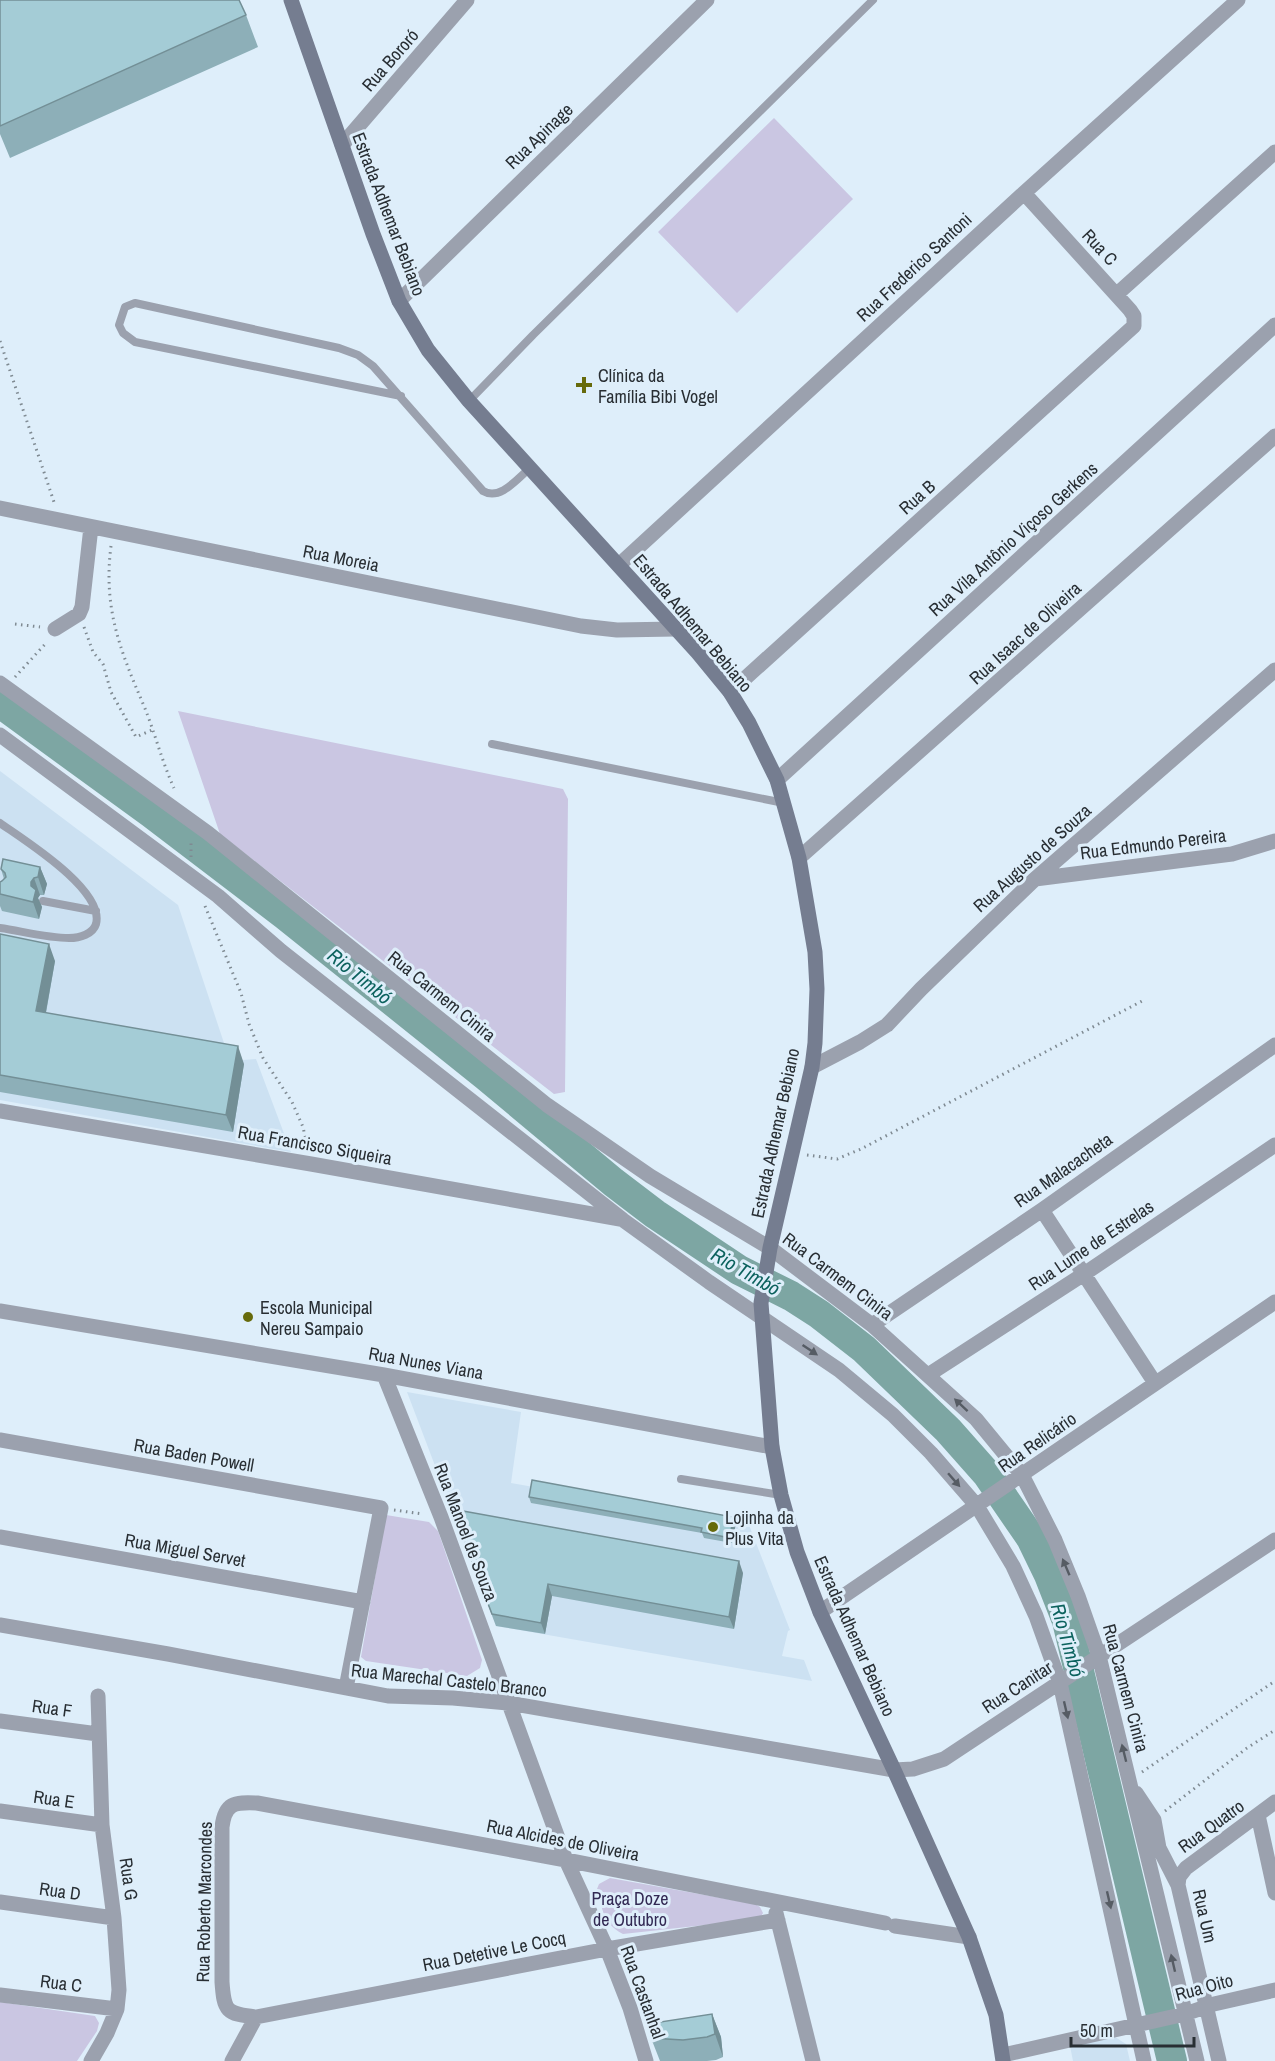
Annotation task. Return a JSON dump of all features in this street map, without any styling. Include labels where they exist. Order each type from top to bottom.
[{"type":"main road","name":"Estrada Adhemar Bebiano","points":[[291,0],[399,301],[428,350],[469,401],[676,628],[730,692],[749,723],[777,780],[800,858],[815,952],[817,989],[812,1067],[769,1255],[761,1310],[772,1446],[781,1495],[797,1552],[820,1612],[969,1937],[996,2015],[1003,2058]]},
{"type":"street","name":"Rua Bororó","points":[[342,146],[466,0]]},
{"type":"street","name":"Rua Apinage","points":[[399,301],[706,0]]},
{"type":"street","name":"Rua Frederico Santoni","points":[[619,565],[1238,0]]},
{"type":"street","points":[[1117,294],[1275,152]]},
{"type":"street","name":"Rua C","points":[[1024,193],[1117,294],[1134,316],[1134,326],[1130,332]]},
{"type":"street","name":"Rua Vila Antônio Viçoso Gerkens","points":[[777,780],[1275,325]]},
{"type":"street","name":"Rua B","points":[[730,692],[1130,332]]},
{"type":"street","name":"Rua Isaac de Oliveira","points":[[800,858],[1275,436]]},
{"type":"street","name":"Rua Moreia","points":[[0,508],[581,626],[616,630],[676,628]]},
{"type":"street","points":[[55,629],[79,614],[82,607],[91,527]]},
{"type":"street","name":"Rua Augusto de Souza","points":[[812,1067],[887,1025],[1035,879],[1275,670]]},
{"type":"street","name":"Rua Carmem Cinira","points":[[3,685],[189,824],[547,1105],[872,1325],[976,1419],[1055,1540],[1078,1596],[1132,1784],[1182,2014],[1197,2061]]},
{"type":"street","points":[[0,735],[193,877],[281,951],[623,1220],[761,1310],[839,1370],[893,1415],[982,1503],[1036,1616],[1063,1681],[1141,2023],[1144,2061]]},
{"type":"street","name":"Rua Edmundo Pereira","points":[[1035,879],[1232,854],[1275,841]]},
{"type":"street","name":"Rua Malacacheta","points":[[872,1325],[1042,1210],[1275,1045]]},
{"type":"street","name":"Rua Francisco Siqueira","points":[[0,1111],[623,1220]]},
{"type":"street","name":"Rua Lume de Estrelas","points":[[928,1375],[1084,1274],[1275,1145]]},
{"type":"street","points":[[1042,1210],[1155,1383]]},
{"type":"street","name":"Rua Relicário","points":[[820,1612],[1275,1302]]},
{"type":"street","name":"Rua Nunes Viana","points":[[0,1311],[384,1375],[772,1446]]},
{"type":"street","name":"Rua Manoel de Souza","points":[[384,1375],[441,1517],[508,1703]]},
{"type":"street","name":"Rua Baden Powell","points":[[0,1440],[381,1508]]},
{"type":"street","points":[[346,1688],[381,1508]]},
{"type":"street","name":"Rua Miguel Servet","points":[[0,1537],[363,1602]]},
{"type":"street","name":"Rua Canitar","points":[[894,1770],[913,1769],[944,1759],[1275,1540]]},
{"type":"street","name":"Rua Marechal Castelo Branco","points":[[0,1624],[388,1696],[508,1703],[894,1770]]},
{"type":"street","name":"Rua G","points":[[91,2061],[117,2009],[119,1968],[102,1825],[98,1696]]},
{"type":"street","name":"Rua Castanhal","points":[[508,1703],[566,1860],[607,1949],[630,2008],[646,2061]]},
{"type":"street","name":"Rua F","points":[[0,1720],[98,1734]]},
{"type":"street","name":"Rua Um","points":[[1132,1784],[1154,1820],[1159,1848],[1178,1885],[1219,2061]]},
{"type":"street","name":"Rua Quatro","points":[[1178,1885],[1179,1877],[1186,1868],[1275,1802]]},
{"type":"street","name":"Rua Alcides de Oliveira","points":[[233,1804],[257,1803],[566,1860],[890,1924],[969,1937]]},
{"type":"street","name":"Rua Roberto Marcondes","points":[[224,2003],[222,1827],[227,1808],[233,1804]]},
{"type":"street","name":"Rua E","points":[[0,1811],[102,1825]]},
{"type":"street","points":[[1258,1815],[1274,1886]]},
{"type":"street","points":[[773,1900],[813,2061]]},
{"type":"street","name":"Rua D","points":[[0,1902],[114,1918]]},
{"type":"street","name":"Rua Detetive Le Cocq","points":[[224,2003],[231,2013],[256,2017],[607,1949],[778,1920]]},
{"type":"street","name":"Rua Oito","points":[[1003,2058],[1275,1990]]},
{"type":"street","name":"Rua C","points":[[0,1995],[117,2009]]},
{"type":"street","points":[[232,2061],[256,2017]]},
{"type":"lane","points":[[469,401],[873,0]]},
{"type":"lane","points":[[401,396],[135,342],[123,333],[119,325],[125,307],[135,303],[339,348],[358,355],[373,366],[401,396],[474,482],[489,494],[504,490],[530,468]]},
{"type":"lane","points":[[492,744],[784,803]]},
{"type":"lane","points":[[0,823],[46,855],[76,880],[96,910],[97,921],[93,930],[85,936],[70,938],[0,928]]},
{"type":"lane","points":[[43,901],[96,910]]},
{"type":"lane","points":[[681,1479],[781,1495]]},
{"type":"path","points":[[0,341],[60,521]]},
{"type":"path","points":[[112,532],[108,565],[112,618],[127,668],[189,824],[193,877]]},
{"type":"path","points":[[79,614],[93,652],[103,664],[111,692],[136,737],[152,730]]},
{"type":"path","points":[[3,685],[54,634],[55,629],[15,624]]},
{"type":"path","points":[[204,905],[242,993],[249,1024],[262,1058],[292,1102],[300,1121],[311,1164]]},
{"type":"path","points":[[792,1152],[837,1159],[861,1149],[1144,1000]]},
{"type":"path","points":[[381,1508],[441,1517]]},
{"type":"path","points":[[1132,1784],[1275,1681]]},
{"type":"path","points":[[1154,1820],[1211,1775],[1275,1730]]},
{"type":"shaded area","points":[[0,771],[178,905],[230,1061],[256,1059],[291,1152],[0,1100]]},
{"type":"shaded area","points":[[407,1392],[521,1412],[511,1483],[749,1525],[790,1630],[782,1656],[804,1660],[812,1681],[496,1626]]},
{"type":"shaded area","points":[[1115,2037],[1126,2044],[1130,2061],[1073,2061],[1070,2046]]},
{"type":"green space","points":[[774,118],[853,199],[737,313],[658,232]]},
{"type":"green space","points":[[178,711],[563,789],[568,799],[565,1092],[554,1094],[220,834]]},
{"type":"green space","points":[[386,1515],[429,1522],[438,1531],[482,1660],[480,1668],[467,1676],[366,1661],[361,1657]]},
{"type":"green space","name":"Praça Doze de Outubro","points":[[610,1878],[755,1904],[763,1913],[760,1919],[623,1934],[607,1920],[597,1889],[599,1884]]},
{"type":"green space","points":[[0,2002],[95,2016],[99,2023],[97,2031],[77,2061],[0,2061]]},
{"type":"building","points":[[0,0],[239,0],[246,15],[0,126]]},
{"type":"building","points":[[3,859],[40,867],[38,877],[31,882],[31,886],[36,890],[33,902],[0,894],[0,882],[6,877],[1,869]]},
{"type":"building","points":[[0,934],[49,944],[36,1011],[238,1046],[226,1115],[0,1075]]},
{"type":"building","points":[[532,1480],[733,1517],[730,1538],[701,1532],[702,1528],[529,1497]]},
{"type":"building","points":[[452,1509],[739,1561],[729,1617],[548,1584],[541,1623],[492,1614]]},
{"type":"building","points":[[712,2014],[715,2034],[707,2037],[683,2040],[651,2038],[647,2024]]},
{"type":"waterway","name":"Rio Timbó","points":[[0,703],[151,813],[285,915],[655,1214],[739,1270],[791,1296],[819,1314],[864,1349],[948,1430],[987,1474],[1031,1538],[1067,1621],[1172,2061]]},
{"type":"place","name":"Clínica da Família Bibi Vogel","points":[[584,385]]},
{"type":"place","name":"Escola Municipal Nereu Sampaio","points":[[248,1317]]},
{"type":"place","name":"Lojinha da Plus Vita","points":[[713,1527]]}]
